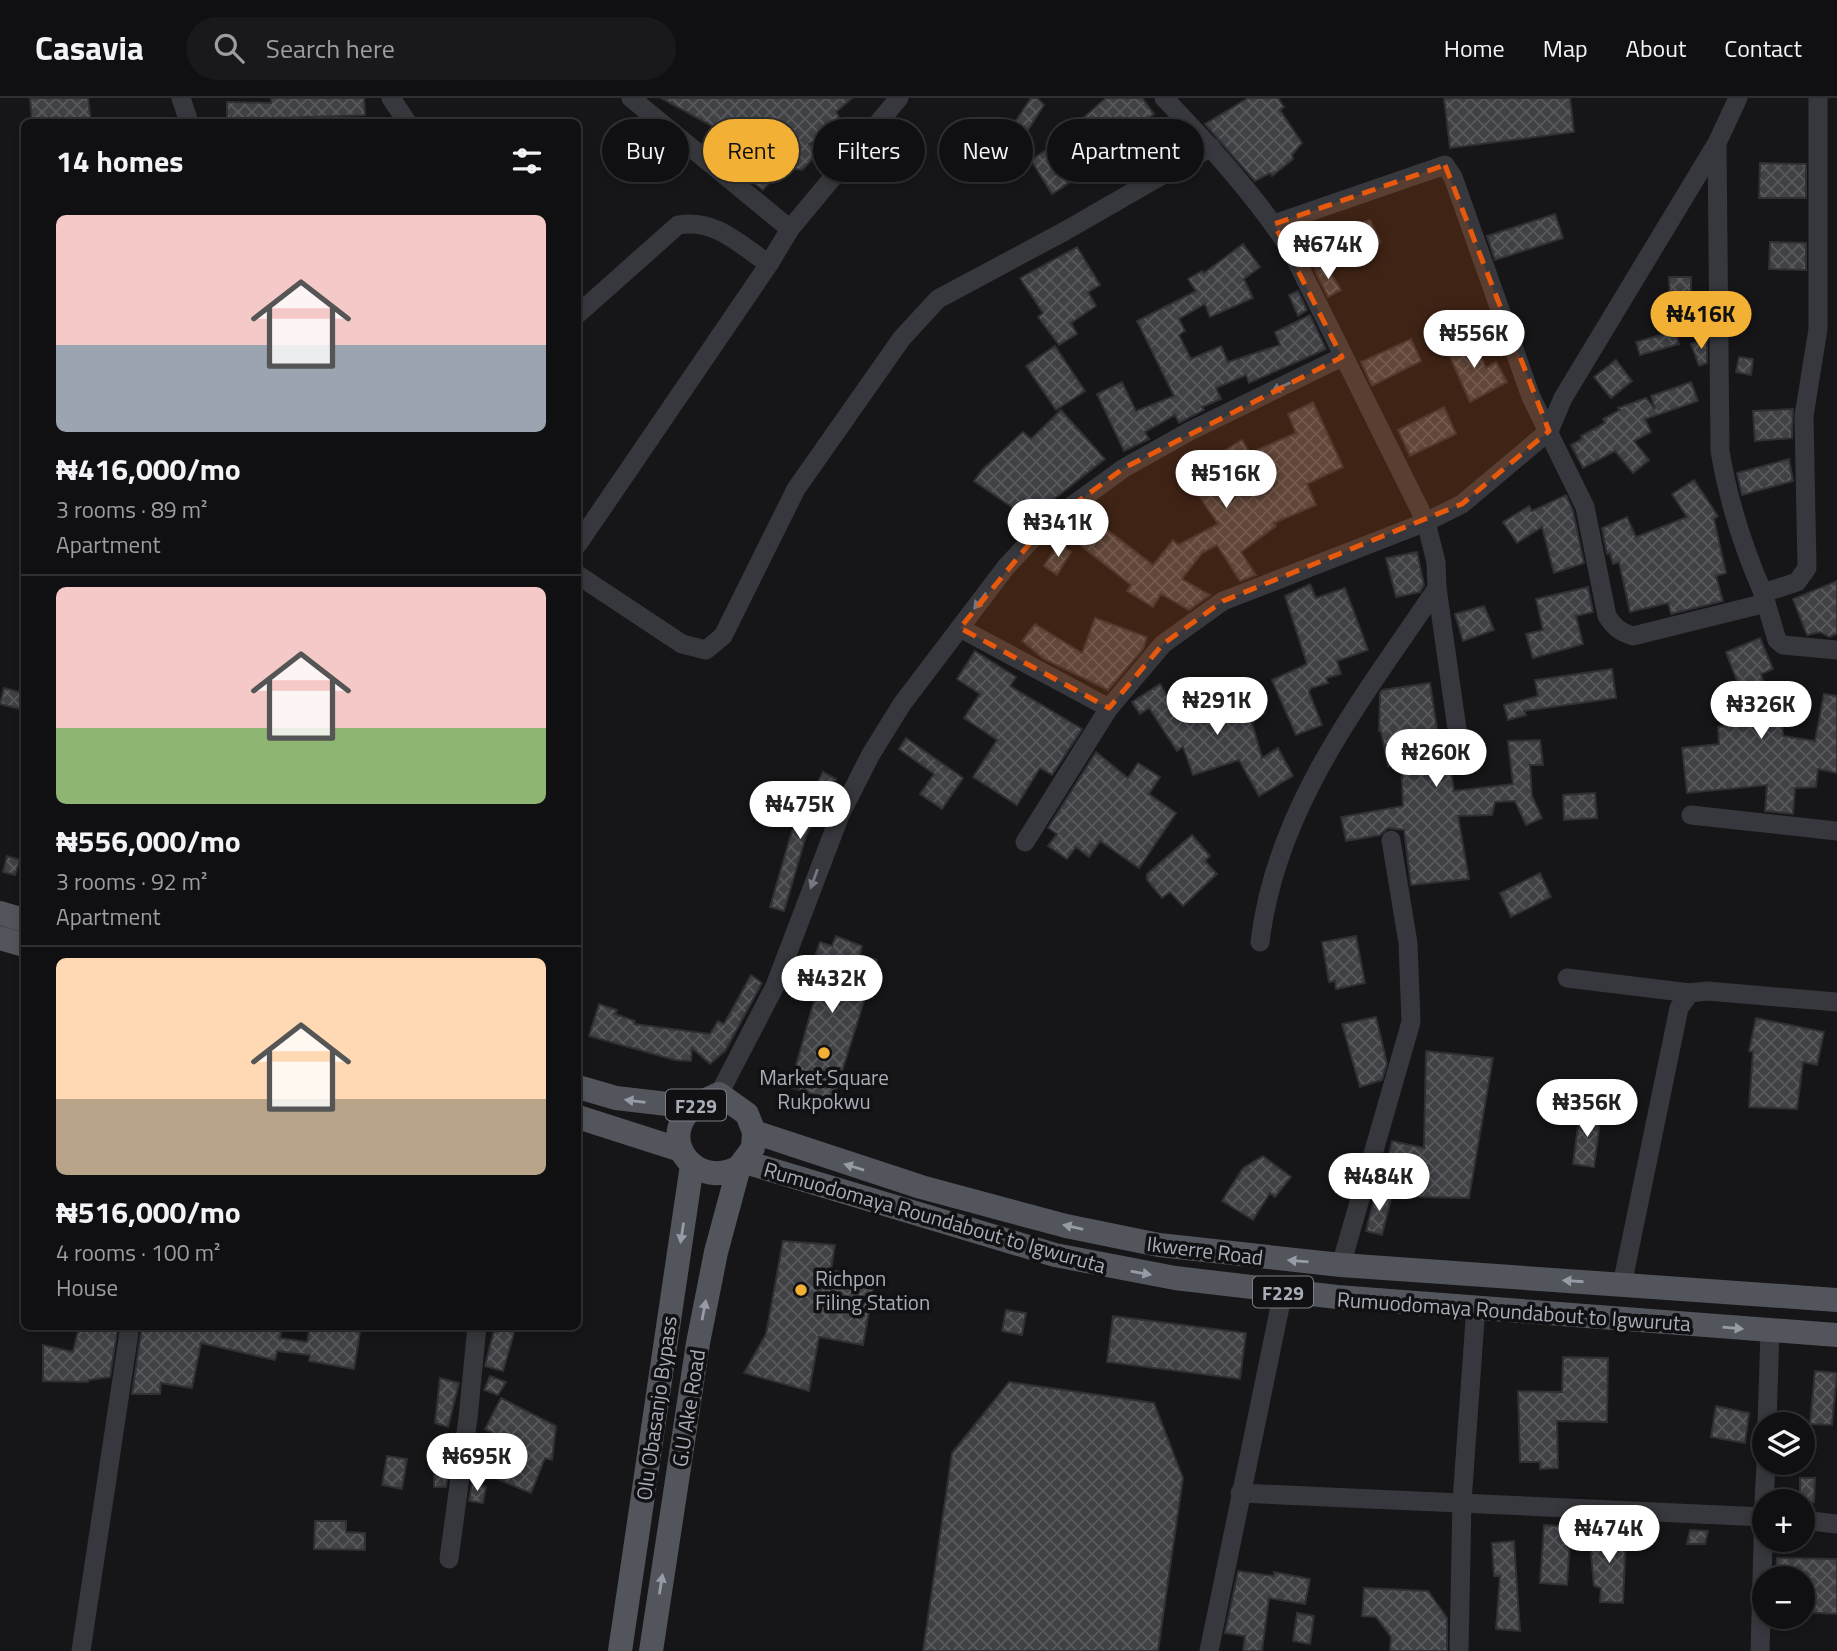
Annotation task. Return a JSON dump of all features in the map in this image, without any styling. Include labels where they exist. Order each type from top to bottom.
[{"type":"main road","points":[[0,914],[21,919]]},
{"type":"main road","points":[[0,938],[21,944]]},
{"type":"main road","name":"F229","points":[[581,1088],[616,1098],[693,1107]]},
{"type":"main road","name":"F229","points":[[581,1118],[686,1158],[715,1175],[742,1165],[753,1148],[754,1132],[747,1114],[719,1094],[693,1107],[680,1126],[686,1158]]},
{"type":"main road","name":"Ikwerre Road","points":[[754,1132],[921,1187],[1112,1237],[1158,1245],[1341,1265],[1837,1300]]},
{"type":"main road","name":"Olu Obasanjo Bypass","points":[[620,1651],[686,1158]]},
{"type":"main road","name":"Rumuodomaya Roundabout to Igwuruta","points":[[742,1165],[1055,1255],[1175,1278],[1283,1292],[1837,1335]]},
{"type":"main road","name":"G.U Ake Road","points":[[651,1651],[698,1343],[727,1203],[742,1165]]},
{"type":"main road","points":[[1770,1331],[1780,1323],[1792,1320],[1837,1321]]},
{"type":"street","points":[[181,98],[188,119]]},
{"type":"street","points":[[391,98],[405,119]]},
{"type":"street","points":[[631,98],[790,229]]},
{"type":"street","points":[[581,540],[769,264],[790,229],[899,98]]},
{"type":"street","points":[[1164,98],[1211,146],[1274,224],[1292,252],[1426,522],[1436,562],[1437,588],[1461,757]]},
{"type":"street","points":[[1025,842],[1108,708],[1163,644],[1223,601],[1426,522],[1462,504],[1549,431],[1563,398],[1717,143],[1738,98]]},
{"type":"street","points":[[1274,224],[1445,165],[1453,177],[1531,397],[1585,507],[1606,616],[1620,632],[1633,636],[1764,598],[1797,582],[1807,568],[1804,416],[1818,329],[1818,98]]},
{"type":"street","points":[[1717,143],[1720,451],[1733,508],[1777,640],[1783,645],[1837,650]]},
{"type":"street","points":[[581,577],[682,644],[706,650],[723,636],[796,489],[902,338],[938,299],[1065,231],[1211,146]]},
{"type":"street","points":[[581,311],[678,225],[696,222],[714,227],[769,264]]},
{"type":"street","points":[[719,1094],[775,986],[839,815],[864,766],[902,704],[1006,567],[1044,526],[1079,498],[1190,431],[1342,357]]},
{"type":"street","points":[[1260,942],[1265,902],[1284,836],[1330,748],[1437,588]]},
{"type":"street","points":[[960,628],[1108,708]]},
{"type":"street","points":[[1691,815],[1837,831]]},
{"type":"street","points":[[1341,1265],[1411,1022],[1408,943],[1391,840]]},
{"type":"street","points":[[1567,978],[1690,993],[1707,991],[1837,1002]]},
{"type":"street","points":[[1622,1285],[1679,1008],[1690,993]]},
{"type":"street","points":[[1209,1651],[1283,1292]]},
{"type":"street","points":[[1460,1651],[1462,1502],[1476,1306]]},
{"type":"street","points":[[81,1651],[129,1330]]},
{"type":"street","points":[[449,1559],[477,1330]]},
{"type":"street","points":[[1767,1412],[1770,1331]]},
{"type":"street","points":[[1240,1493],[1752,1516]]},
{"type":"street","points":[[1815,1521],[1837,1524]]},
{"type":"street","points":[[1760,1651],[1763,1552]]},
{"type":"highlighted area","points":[[1445,165],[1549,431],[1462,504],[1223,601],[1163,644],[1109,708],[960,628],[1044,526],[1124,468],[1342,357],[1274,224]]},
{"type":"building","points":[[30,98],[88,98],[91,119],[32,119]]},
{"type":"building","points":[[271,98],[364,98],[365,115],[227,119],[227,102],[271,103]]},
{"type":"building","points":[[661,98],[852,98],[836,112],[840,119],[813,119],[813,142],[809,144],[813,147],[813,158],[802,170],[799,170],[799,119],[703,121]]},
{"type":"building","points":[[1031,98],[1037,98],[1044,105],[1033,122],[1033,119],[1017,119]]},
{"type":"building","points":[[1106,98],[1142,98],[1154,114],[1147,119],[1082,119]]},
{"type":"building","points":[[1248,98],[1278,98],[1284,107],[1280,110],[1302,143],[1292,155],[1293,159],[1272,176],[1270,173],[1255,181],[1205,124]]},
{"type":"building","points":[[1444,98],[1570,98],[1574,132],[1450,148]]},
{"type":"building","points":[[1047,149],[1047,182],[1070,182],[1052,194],[1033,163],[1033,159]]},
{"type":"building","points":[[1760,163],[1806,164],[1806,198],[1759,198]]},
{"type":"building","points":[[752,182],[770,182],[763,190]]},
{"type":"building","points":[[1555,214],[1563,238],[1495,260],[1487,236]]},
{"type":"building","points":[[1370,220],[1381,242],[1316,269],[1309,256],[1337,230]]},
{"type":"building","points":[[1770,242],[1806,243],[1806,270],[1769,269]]},
{"type":"building","points":[[1243,244],[1260,267],[1244,279],[1253,298],[1210,317],[1205,304],[1179,319],[1185,331],[1179,335],[1191,359],[1221,346],[1228,362],[1280,345],[1275,332],[1310,315],[1326,349],[1249,383],[1246,375],[1216,388],[1221,399],[1202,407],[1204,410],[1179,423],[1175,415],[1145,432],[1149,439],[1124,451],[1097,394],[1122,382],[1136,411],[1174,396],[1137,321],[1196,291],[1188,279],[1202,271],[1204,273]]},
{"type":"building","points":[[1077,247],[1100,285],[1088,292],[1096,306],[1071,323],[1077,334],[1059,345],[1038,317],[1043,313],[1020,278]]},
{"type":"building","points":[[1326,265],[1341,290],[1328,297],[1315,271]]},
{"type":"building","points":[[1669,277],[1691,277],[1691,298],[1670,298]]},
{"type":"building","points":[[1298,291],[1307,310],[1298,316],[1289,295]]},
{"type":"building","points":[[1675,331],[1679,344],[1640,355],[1636,342]]},
{"type":"building","points":[[1472,336],[1486,368],[1496,362],[1507,382],[1470,402],[1446,348]]},
{"type":"building","points":[[1707,338],[1707,363],[1699,366],[1691,344]]},
{"type":"building","points":[[1411,339],[1421,361],[1372,386],[1361,362]]},
{"type":"building","points":[[1055,346],[1085,391],[1056,410],[1026,366]]},
{"type":"building","points":[[1739,357],[1753,359],[1751,375],[1736,372]]},
{"type":"building","points":[[1616,360],[1632,381],[1611,398],[1594,377]]},
{"type":"building","points":[[1691,382],[1698,401],[1645,419],[1651,432],[1634,441],[1649,460],[1633,473],[1615,451],[1583,468],[1571,445],[1582,439],[1581,436],[1605,423],[1603,419],[1620,410],[1618,408],[1646,398],[1655,409],[1651,396]]},
{"type":"building","points":[[1313,402],[1343,467],[1307,484],[1316,505],[1274,523],[1276,526],[1241,552],[1256,575],[1240,581],[1217,545],[1202,553],[1182,579],[1210,595],[1189,610],[1161,594],[1153,607],[1127,591],[1131,585],[1071,538],[1088,515],[1153,565],[1173,540],[1178,545],[1218,524],[1181,470],[1206,453],[1210,459],[1242,440],[1250,453],[1296,433],[1288,414]]},
{"type":"building","points":[[1444,407],[1456,434],[1410,456],[1398,430]]},
{"type":"building","points":[[1793,409],[1792,438],[1755,441],[1753,411]]},
{"type":"building","points":[[1061,410],[1105,459],[1045,506],[1047,508],[1032,521],[974,481],[983,469],[1023,432],[1031,439]]},
{"type":"building","points":[[1789,459],[1793,481],[1742,495],[1737,473]]},
{"type":"building","points":[[1694,480],[1718,516],[1714,519],[1726,573],[1716,576],[1723,601],[1671,614],[1668,603],[1630,612],[1619,562],[1613,564],[1610,553],[1607,554],[1602,528],[1627,517],[1636,537],[1687,517],[1672,494]]},
{"type":"building","points":[[1566,495],[1573,511],[1584,563],[1554,573],[1542,527],[1517,543],[1503,522],[1529,506],[1532,511]]},
{"type":"building","points":[[1059,543],[1071,552],[1057,575],[1044,566]]},
{"type":"building","points":[[1417,552],[1424,585],[1420,592],[1396,597],[1386,558]]},
{"type":"building","points":[[1837,581],[1837,634],[1829,637],[1820,632],[1807,635],[1793,599]]},
{"type":"building","points":[[1310,584],[1316,598],[1345,588],[1368,650],[1337,661],[1341,674],[1326,678],[1328,683],[1311,688],[1309,692],[1322,725],[1296,735],[1272,680],[1307,664],[1285,596]]},
{"type":"building","points":[[1588,587],[1593,612],[1576,616],[1583,644],[1533,658],[1526,634],[1543,630],[1536,599]]},
{"type":"building","points":[[1484,606],[1494,630],[1463,641],[1455,614]]},
{"type":"building","points":[[1095,618],[1147,637],[1143,649],[1108,690],[1044,659],[1022,641],[1035,624],[1082,653]]},
{"type":"building","points":[[1760,638],[1773,669],[1761,674],[1774,711],[1782,711],[1783,736],[1815,741],[1824,694],[1837,696],[1837,773],[1818,769],[1816,787],[1795,788],[1793,814],[1765,811],[1767,785],[1687,793],[1682,748],[1719,744],[1718,727],[1734,725],[1723,695],[1740,689],[1726,652]]},
{"type":"building","points":[[975,651],[1016,677],[1010,686],[1082,729],[1052,775],[1040,768],[1017,805],[973,777],[997,740],[964,718],[980,694],[957,679]]},
{"type":"building","points":[[1612,669],[1616,698],[1524,711],[1526,715],[1508,720],[1504,705],[1538,696],[1535,680]]},
{"type":"building","points":[[1430,683],[1439,742],[1446,742],[1454,791],[1513,784],[1508,741],[1540,740],[1543,765],[1530,765],[1532,796],[1542,818],[1526,825],[1515,801],[1495,802],[1492,815],[1458,816],[1469,879],[1411,885],[1404,830],[1388,828],[1380,835],[1346,841],[1341,817],[1403,806],[1401,762],[1388,767],[1379,731],[1380,693],[1382,690]]},
{"type":"building","points":[[1160,684],[1176,710],[1209,692],[1224,718],[1251,696],[1264,713],[1252,723],[1262,758],[1278,748],[1293,776],[1259,796],[1239,760],[1193,775],[1183,747],[1177,751],[1149,708],[1140,714],[1132,702]]},
{"type":"building","points":[[4,688],[21,692],[21,709],[0,704]]},
{"type":"building","points":[[906,738],[963,778],[942,809],[920,794],[934,774],[899,749]]},
{"type":"building","points":[[1096,752],[1128,778],[1138,763],[1160,777],[1149,794],[1176,813],[1139,868],[1100,841],[1089,857],[1076,847],[1067,859],[1048,846],[1057,834],[1048,828]]},
{"type":"building","points":[[823,772],[836,779],[806,836],[784,911],[770,907],[792,831]]},
{"type":"building","points":[[1595,793],[1597,818],[1564,820],[1563,795]]},
{"type":"building","points":[[1192,835],[1210,856],[1205,861],[1217,874],[1183,906],[1170,892],[1162,898],[1147,880],[1147,874]]},
{"type":"building","points":[[7,856],[20,860],[15,875],[3,872]]},
{"type":"building","points":[[1540,873],[1551,897],[1511,917],[1500,893]]},
{"type":"building","points":[[836,936],[862,946],[860,955],[877,960],[833,1100],[790,1087],[817,990],[804,987],[820,942],[832,946]]},
{"type":"building","points":[[1356,936],[1365,983],[1336,989],[1335,981],[1329,982],[1322,942]]},
{"type":"building","points":[[751,975],[762,983],[725,1051],[710,1064],[692,1048],[691,1061],[675,1060],[589,1036],[599,1004],[617,1010],[615,1014],[635,1021],[634,1024],[710,1034],[718,1021],[724,1024]]},
{"type":"building","points":[[1376,1017],[1387,1063],[1382,1080],[1360,1087],[1342,1024]]},
{"type":"building","points":[[1756,1018],[1824,1032],[1817,1065],[1803,1062],[1797,1109],[1749,1107],[1753,1052],[1749,1051]]},
{"type":"building","points":[[1426,1051],[1493,1058],[1469,1198],[1419,1197],[1381,1188],[1392,1141],[1424,1148]]},
{"type":"building","points":[[1580,1111],[1601,1114],[1594,1167],[1573,1164]]},
{"type":"building","points":[[1263,1156],[1291,1177],[1275,1197],[1270,1193],[1253,1220],[1222,1201],[1243,1168]]},
{"type":"building","points":[[1376,1191],[1392,1195],[1382,1235],[1366,1231]]},
{"type":"building","name":"Richpon Filing Station","points":[[783,1241],[835,1245],[831,1270],[875,1278],[863,1345],[819,1337],[809,1391],[744,1373],[766,1334]]},
{"type":"building","points":[[1006,1310],[1026,1313],[1022,1335],[1002,1331]]},
{"type":"building","points":[[1113,1316],[1246,1333],[1240,1379],[1107,1362]]},
{"type":"building","points":[[78,1330],[117,1330],[110,1377],[88,1382],[43,1381],[43,1345],[73,1352]]},
{"type":"building","points":[[141,1330],[282,1330],[280,1338],[307,1342],[309,1330],[360,1330],[354,1369],[309,1361],[310,1355],[277,1351],[275,1360],[201,1343],[192,1388],[161,1383],[160,1394],[132,1394]]},
{"type":"building","points":[[494,1330],[515,1330],[503,1371],[485,1366]]},
{"type":"building","points":[[1563,1357],[1608,1358],[1607,1422],[1557,1421],[1558,1468],[1540,1469],[1540,1462],[1520,1462],[1518,1391],[1562,1392]]},
{"type":"building","points":[[1815,1371],[1837,1373],[1832,1425],[1815,1424],[1815,1412],[1811,1412]]},
{"type":"building","points":[[490,1376],[506,1382],[498,1395],[484,1390]]},
{"type":"building","points":[[440,1378],[459,1383],[448,1427],[435,1423]]},
{"type":"building","points":[[1009,1382],[1154,1403],[1183,1478],[1158,1651],[923,1651],[952,1453]]},
{"type":"building","points":[[501,1398],[556,1426],[552,1460],[545,1458],[531,1493],[487,1475],[497,1450],[522,1451],[500,1443],[502,1438],[485,1429]]},
{"type":"building","points":[[1716,1406],[1749,1413],[1745,1443],[1711,1437]]},
{"type":"building","points":[[387,1456],[407,1459],[402,1489],[382,1485]]},
{"type":"building","points":[[434,1470],[448,1475],[446,1487],[434,1487]]},
{"type":"building","points":[[1800,1478],[1815,1478],[1815,1489],[1800,1489]]},
{"type":"building","points":[[472,1482],[486,1487],[483,1503],[469,1501]]},
{"type":"building","points":[[315,1521],[346,1521],[346,1532],[365,1533],[365,1550],[314,1549]]},
{"type":"building","points":[[1544,1525],[1571,1527],[1567,1585],[1540,1583]]},
{"type":"building","points":[[1690,1530],[1708,1531],[1705,1544],[1687,1544]]},
{"type":"building","points":[[1589,1533],[1626,1535],[1623,1603],[1600,1602],[1601,1588],[1594,1586]]},
{"type":"building","points":[[1514,1541],[1520,1631],[1496,1629],[1500,1576],[1494,1576],[1492,1543]]},
{"type":"building","points":[[1777,1558],[1837,1559],[1837,1614],[1815,1613],[1815,1566],[1777,1566]]},
{"type":"building","points":[[1238,1571],[1274,1576],[1274,1572],[1310,1579],[1305,1604],[1269,1598],[1262,1651],[1243,1651],[1245,1636],[1225,1633]]},
{"type":"building","points":[[1364,1588],[1428,1591],[1447,1618],[1447,1651],[1390,1651],[1391,1637],[1376,1617],[1362,1616]]},
{"type":"building","points":[[1297,1613],[1314,1616],[1310,1644],[1293,1641]]},
{"type":"place","name":"Market Square Rukpokwu","points":[[824,1053]]},
{"type":"place","name":"Richpon Filing Station","points":[[801,1290]]}]
